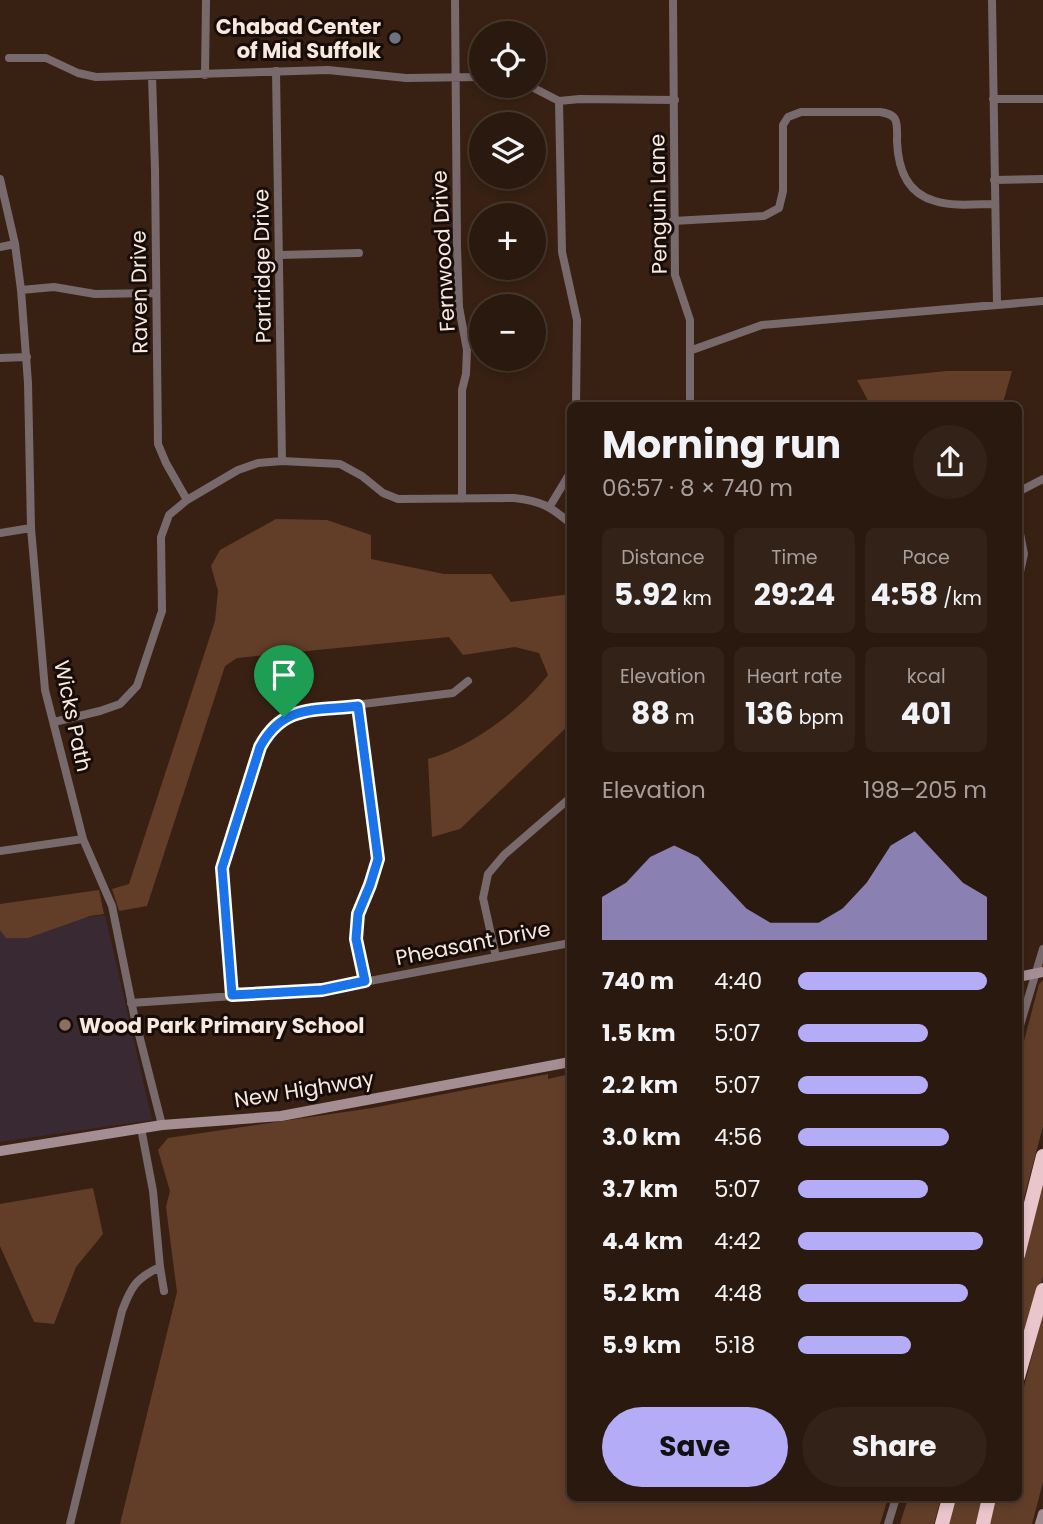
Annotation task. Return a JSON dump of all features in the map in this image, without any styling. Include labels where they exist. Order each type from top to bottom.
[{"type":"highway","points":[[1022,1239],[1043,1156]]},
{"type":"highway","points":[[1022,1363],[1043,1290]]},
{"type":"highway","points":[[942,1524],[948,1501]]},
{"type":"highway","points":[[983,1524],[988,1501]]},
{"type":"street","points":[[205,75],[206,0]]},
{"type":"street","name":"Fernwood Drive","points":[[455,0],[458,283],[467,350],[462,390],[462,499]]},
{"type":"street","name":"Penguin Lane","points":[[673,0],[675,275],[690,320],[690,402]]},
{"type":"street","points":[[992,0],[998,305]]},
{"type":"street","points":[[9,58],[46,58],[78,73],[96,77],[327,70],[406,78],[469,77]]},
{"type":"street","name":"Partridge Drive","points":[[276,71],[282,461]]},
{"type":"street","name":"Raven Drive","points":[[152,76],[158,444],[187,500]]},
{"type":"street","points":[[546,94],[559,101],[675,100]]},
{"type":"street","points":[[993,99],[1043,99]]},
{"type":"street","points":[[559,101],[562,252],[576,320],[576,402]]},
{"type":"street","points":[[673,221],[764,216],[779,208],[783,191],[783,125],[788,117],[801,112],[886,113],[896,122],[898,159],[904,177],[918,194],[936,202],[995,204]]},
{"type":"street","name":"Wicks Path","points":[[0,179],[15,244],[27,357],[31,528],[45,690],[83,839],[112,906],[131,1003],[162,1125]]},
{"type":"street","points":[[994,180],[1043,179]]},
{"type":"street","points":[[0,247],[15,244]]},
{"type":"street","points":[[279,255],[359,253]]},
{"type":"street","points":[[21,290],[54,287],[95,294],[155,293]]},
{"type":"street","points":[[692,350],[762,325],[1043,301]]},
{"type":"street","points":[[0,358],[27,357]]},
{"type":"street","points":[[54,722],[120,704],[137,686],[162,611],[161,537],[169,515],[187,500],[239,470],[258,463],[282,461],[340,464],[362,476],[383,493],[398,499],[514,498],[550,506],[567,520]]},
{"type":"street","points":[[550,506],[567,478]]},
{"type":"street","points":[[1022,490],[1043,479]]},
{"type":"street","points":[[0,533],[31,528]]},
{"type":"street","points":[[1022,544],[1022,563]]},
{"type":"street","points":[[232,995],[222,868],[260,747],[268,732],[284,717],[297,712],[453,693],[468,681]]},
{"type":"street","points":[[358,706],[378,859],[358,914],[356,939],[365,981]]},
{"type":"street","points":[[496,957],[483,898],[488,874],[504,855],[567,800]]},
{"type":"street","points":[[0,851],[83,839]]},
{"type":"street","name":"Pheasant Drive","points":[[131,1003],[322,990],[567,944]]},
{"type":"street","points":[[1022,1021],[1039,973],[1043,949]]},
{"type":"street","name":"New Highway","points":[[0,1151],[162,1125],[281,1116],[567,1063]]},
{"type":"street","points":[[141,1128],[153,1191],[164,1291]]},
{"type":"street","points":[[70,1524],[122,1311],[130,1289],[145,1274],[160,1267]]},
{"type":"street","points":[[888,1524],[894,1501]]},
{"type":"street","points":[[1041,1524],[1043,1514]]},
{"type":"shaded area","points":[[947,371],[1012,371],[1003,402],[869,402],[857,380]]},
{"type":"shaded area","points":[[276,519],[327,520],[371,535],[371,559],[444,574],[491,574],[511,602],[567,594],[567,727],[460,829],[432,837],[428,759],[478,736],[524,701],[548,675],[539,653],[515,647],[463,655],[449,637],[237,658],[225,666],[147,906],[119,911],[112,889],[129,884],[215,621],[218,591],[211,566],[220,550]]},
{"type":"shaded area","points":[[99,890],[104,914],[90,916],[28,938],[6,938],[0,930],[0,904]]},
{"type":"shaded area","name":"Wood Park Primary School","points":[[105,915],[152,1120],[0,1142],[0,929]]},
{"type":"shaded area","points":[[1043,980],[1043,1126],[1022,1206],[1022,1049],[1039,984]]},
{"type":"shaded area","points":[[548,1074],[548,1079],[567,1075],[567,1501],[887,1501],[880,1524],[120,1524],[177,1292],[166,1207],[170,1191],[158,1150],[168,1138],[372,1108]]},
{"type":"shaded area","points":[[1043,1168],[1043,1276],[1022,1352],[1022,1249]]},
{"type":"shaded area","points":[[93,1188],[103,1234],[76,1267],[54,1324],[34,1322],[0,1246],[0,1204]]},
{"type":"shaded area","points":[[1043,1313],[1043,1482],[1032,1524],[988,1524],[994,1501],[1022,1501],[1022,1394]]},
{"type":"shaded area","points":[[907,1501],[940,1501],[934,1524],[900,1524]]},
{"type":"shaded area","points":[[954,1501],[984,1501],[978,1524],[947,1524]]},
{"type":"place","name":"Chabad Center of Mid Suffolk","points":[[395,38]]},
{"type":"place","name":"Wood Park Primary School","points":[[65,1025]]},
{"type":"route","points":[[358,706],[378,859],[358,914],[356,939],[365,981],[322,990],[232,995],[222,868],[260,747],[268,732],[284,717],[297,712],[358,706]]}]
